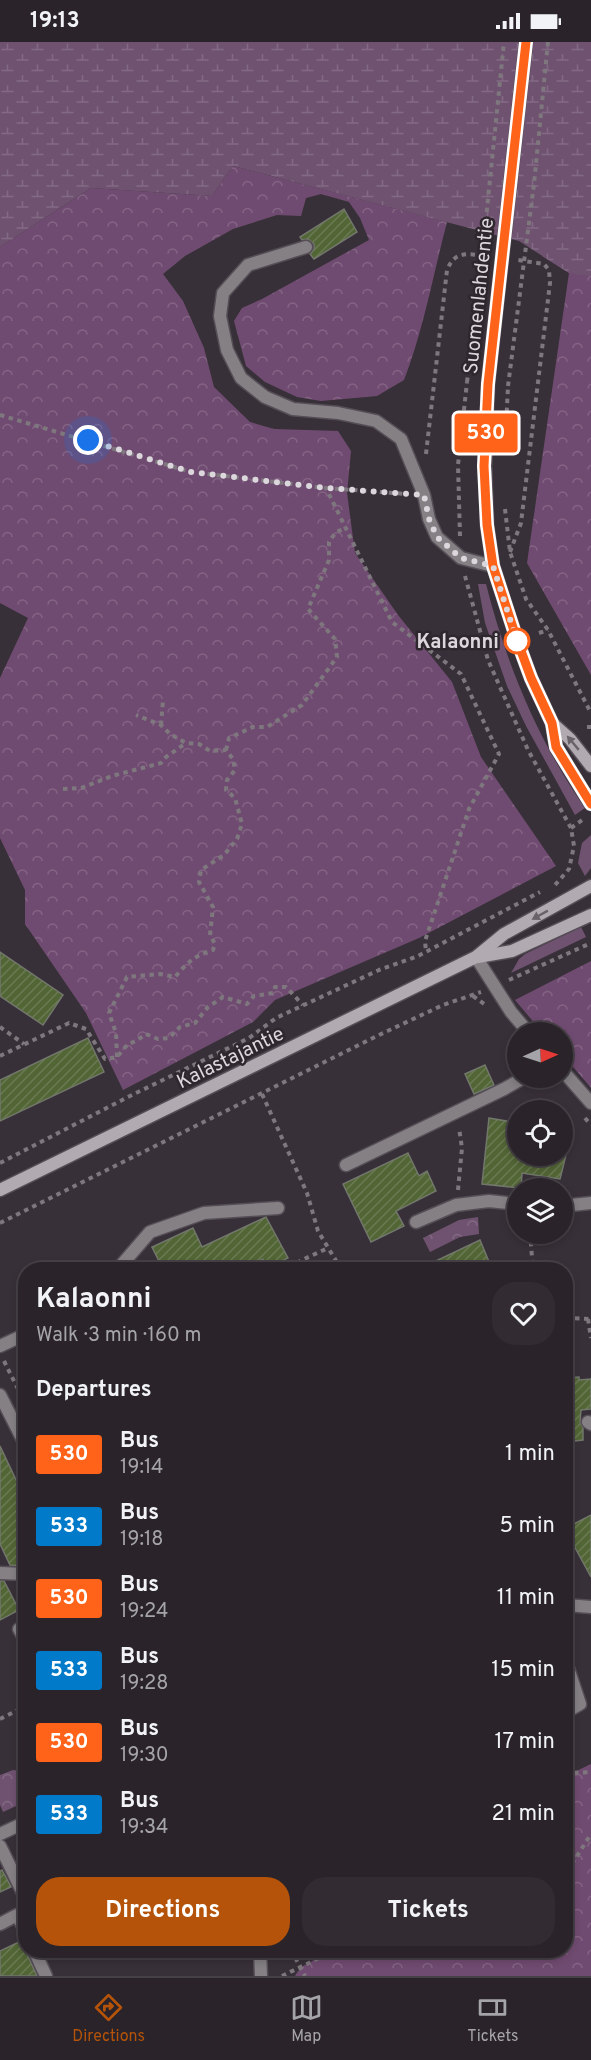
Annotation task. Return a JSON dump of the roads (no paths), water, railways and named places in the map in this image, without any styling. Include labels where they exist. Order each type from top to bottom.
[{"type":"main road","name":"Suomenlahdentie","points":[[526,42],[488,384],[484,466],[487,525],[493,566],[531,678],[552,723],[556,747],[591,804]]},
{"type":"main road","name":"Suomenlahdentie","points":[[552,723],[570,739],[591,766]]},
{"type":"main road","name":"Kalastajantie","points":[[0,1191],[477,957],[504,934],[591,886]]},
{"type":"main road","name":"Kalastajantie","points":[[477,957],[512,951],[591,915]]},
{"type":"street","points":[[306,247],[248,265],[223,293],[220,316],[227,350],[241,378],[265,397],[293,409],[338,413],[376,421],[401,439],[424,495],[429,519],[437,537],[461,558],[493,566]]},
{"type":"street","points":[[477,957],[494,987],[520,1022]]},
{"type":"street","points":[[573,1083],[591,1103]]},
{"type":"street","points":[[346,1165],[507,1087]]},
{"type":"street","points":[[416,1222],[456,1205],[489,1202],[507,1203]]},
{"type":"street","points":[[573,1205],[591,1203]]},
{"type":"street","points":[[124,1262],[150,1232],[204,1213],[278,1208]]},
{"type":"street","points":[[0,1346],[18,1338]]},
{"type":"street","points":[[0,1395],[18,1430]]},
{"type":"street","points":[[0,1573],[18,1574]]},
{"type":"street","points":[[573,1606],[591,1607]]},
{"type":"street","points":[[573,1683],[580,1704],[573,1708]]},
{"type":"street","points":[[0,1834],[18,1825]]},
{"type":"street","points":[[0,1846],[18,1883]]},
{"type":"street","points":[[0,1924],[17,1915],[18,1917]]},
{"type":"street","points":[[38,1958],[46,1976]]},
{"type":"street","points":[[260,1958],[261,1976]]},
{"type":"place","name":"Kalaonni","points":[[517,641]]}]
